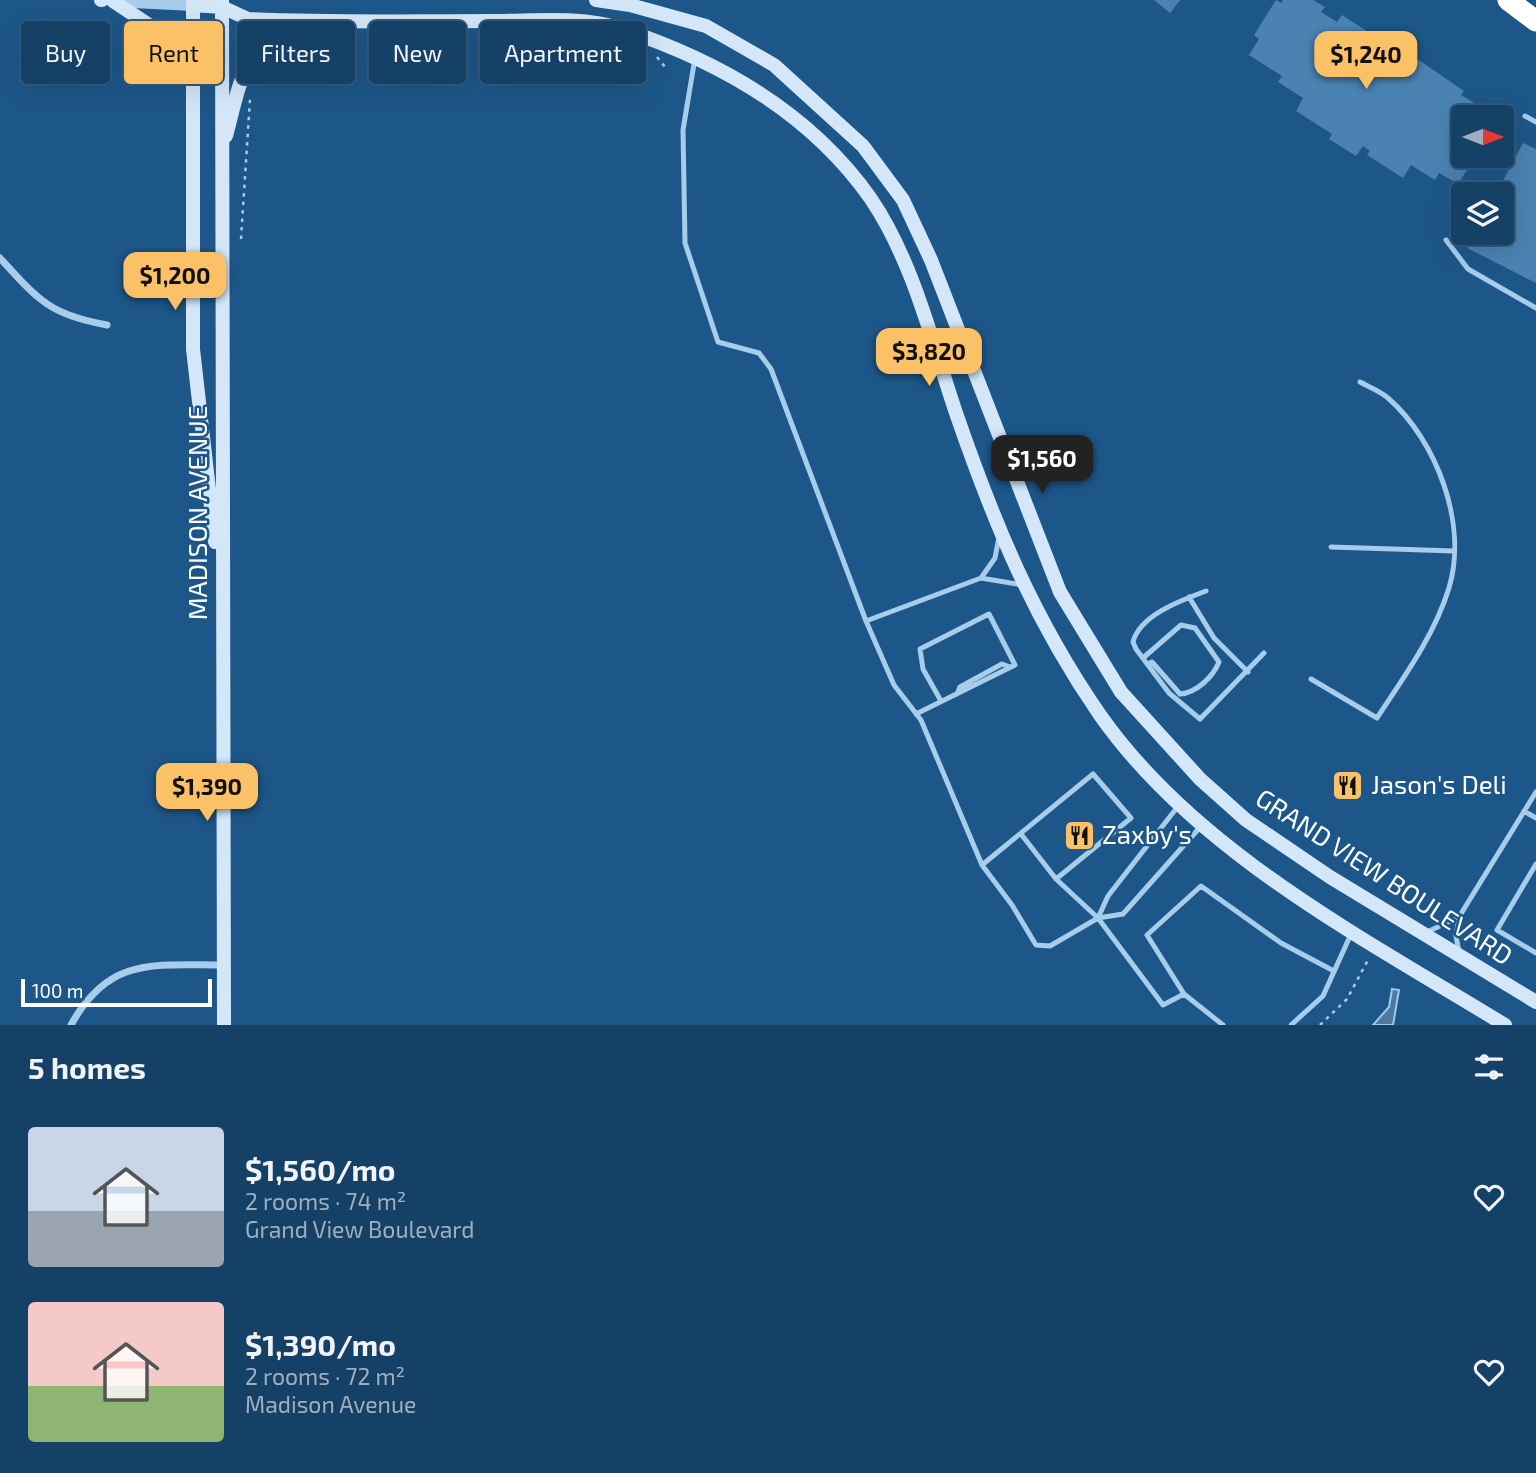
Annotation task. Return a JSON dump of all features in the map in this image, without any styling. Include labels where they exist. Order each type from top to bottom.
[{"type":"highway","points":[[1508,0],[1536,21]]},
{"type":"main road","points":[[193,21],[193,2],[222,3],[236,0]]},
{"type":"main road","name":"GRAND VIEW BOULEVARD","points":[[596,0],[630,5],[706,26],[774,65],[863,146],[903,200],[931,260],[1060,592],[1121,692],[1200,779],[1246,820],[1330,877],[1536,1002]]},
{"type":"main road","points":[[113,1],[143,21]]},
{"type":"main road","points":[[222,3],[248,19],[550,20],[613,26],[695,56],[769,99],[829,149],[872,201],[906,269],[1000,533],[1022,585],[1047,633],[1103,719],[1151,776],[1247,861],[1352,931],[1505,1025]]},
{"type":"main road","name":"MADISON AVENUE","points":[[222,3],[224,1025]]},
{"type":"main road","points":[[222,155],[240,86],[254,55],[266,39],[309,20]]},
{"type":"main road","points":[[192,84],[193,349],[223,620]]},
{"type":"street","points":[[100,0],[193,2]]},
{"type":"street","points":[[0,258],[39,302],[74,320],[107,326]]},
{"type":"street","points":[[71,1025],[96,987],[117,976],[161,965],[225,965]]},
{"type":"lane","points":[[695,56],[683,130],[685,243],[718,342],[759,353],[771,369],[866,621],[894,685],[916,714],[982,865],[1012,905],[1036,945],[1050,946],[1098,918],[1123,914],[1203,823]]},
{"type":"lane","points":[[1525,116],[1536,122]]},
{"type":"lane","points":[[1447,240],[1468,269],[1536,308]]},
{"type":"lane","points":[[1311,679],[1377,718],[1434,628],[1450,586],[1454,551],[1449,505],[1434,460],[1413,424],[1387,396],[1360,382]]},
{"type":"lane","points":[[981,578],[995,558],[1000,533]]},
{"type":"lane","points":[[1331,547],[1454,551]]},
{"type":"lane","points":[[866,621],[981,578],[1022,585]]},
{"type":"lane","points":[[1206,591],[1174,604],[1135,633],[1133,642],[1169,694],[1200,719],[1264,653]]},
{"type":"lane","points":[[1189,597],[1214,638],[1248,672]]},
{"type":"lane","points":[[916,714],[1015,665],[989,614],[920,649],[923,670],[941,701]]},
{"type":"lane","points":[[1143,658],[1181,625],[1195,628],[1219,662],[1215,673],[1189,693],[1180,694],[1152,662],[1148,664]]},
{"type":"lane","points":[[982,865],[1093,774],[1130,818],[1056,879]]},
{"type":"lane","points":[[1460,956],[1456,936],[1458,917],[1536,792]]},
{"type":"lane","points":[[1098,918],[1108,896],[1181,803]]},
{"type":"lane","points":[[1524,811],[1536,818]]},
{"type":"lane","points":[[1021,834],[1056,879],[1098,918],[1163,1005],[1184,994]]},
{"type":"lane","points":[[1536,864],[1497,930],[1536,953]]},
{"type":"lane","points":[[1223,1025],[1184,994],[1147,935],[1201,886],[1281,943],[1332,971]]},
{"type":"lane","points":[[1423,933],[1442,927],[1458,917]]},
{"type":"lane","points":[[1292,1025],[1323,996],[1352,931]]},
{"type":"path","points":[[651,53],[662,60],[665,67]]},
{"type":"path","points":[[241,239],[251,86]]},
{"type":"path","points":[[1320,1025],[1347,999],[1371,953]]},
{"type":"water","points":[[1392,989],[1399,990],[1393,1025],[1373,1025],[1389,1007]]},
{"type":"building","points":[[1154,0],[1180,0],[1170,13]]},
{"type":"building","points":[[1276,0],[1281,3],[1283,0],[1313,0],[1325,7],[1321,12],[1337,22],[1342,15],[1379,39],[1382,35],[1464,91],[1461,95],[1476,104],[1451,105],[1451,168],[1468,168],[1459,182],[1439,173],[1435,180],[1411,165],[1403,178],[1367,155],[1370,151],[1363,146],[1356,156],[1329,139],[1332,134],[1296,111],[1303,98],[1278,82],[1282,76],[1249,55],[1259,39],[1254,35]]},
{"type":"building","points":[[1523,143],[1536,149],[1536,283],[1467,248],[1469,245],[1514,245],[1514,182],[1502,182],[1510,168],[1514,168],[1514,160]]},
{"type":"place","name":"Jason's Deli","points":[[1348,785]]},
{"type":"place","name":"Zaxby's","points":[[1079,835]]}]
